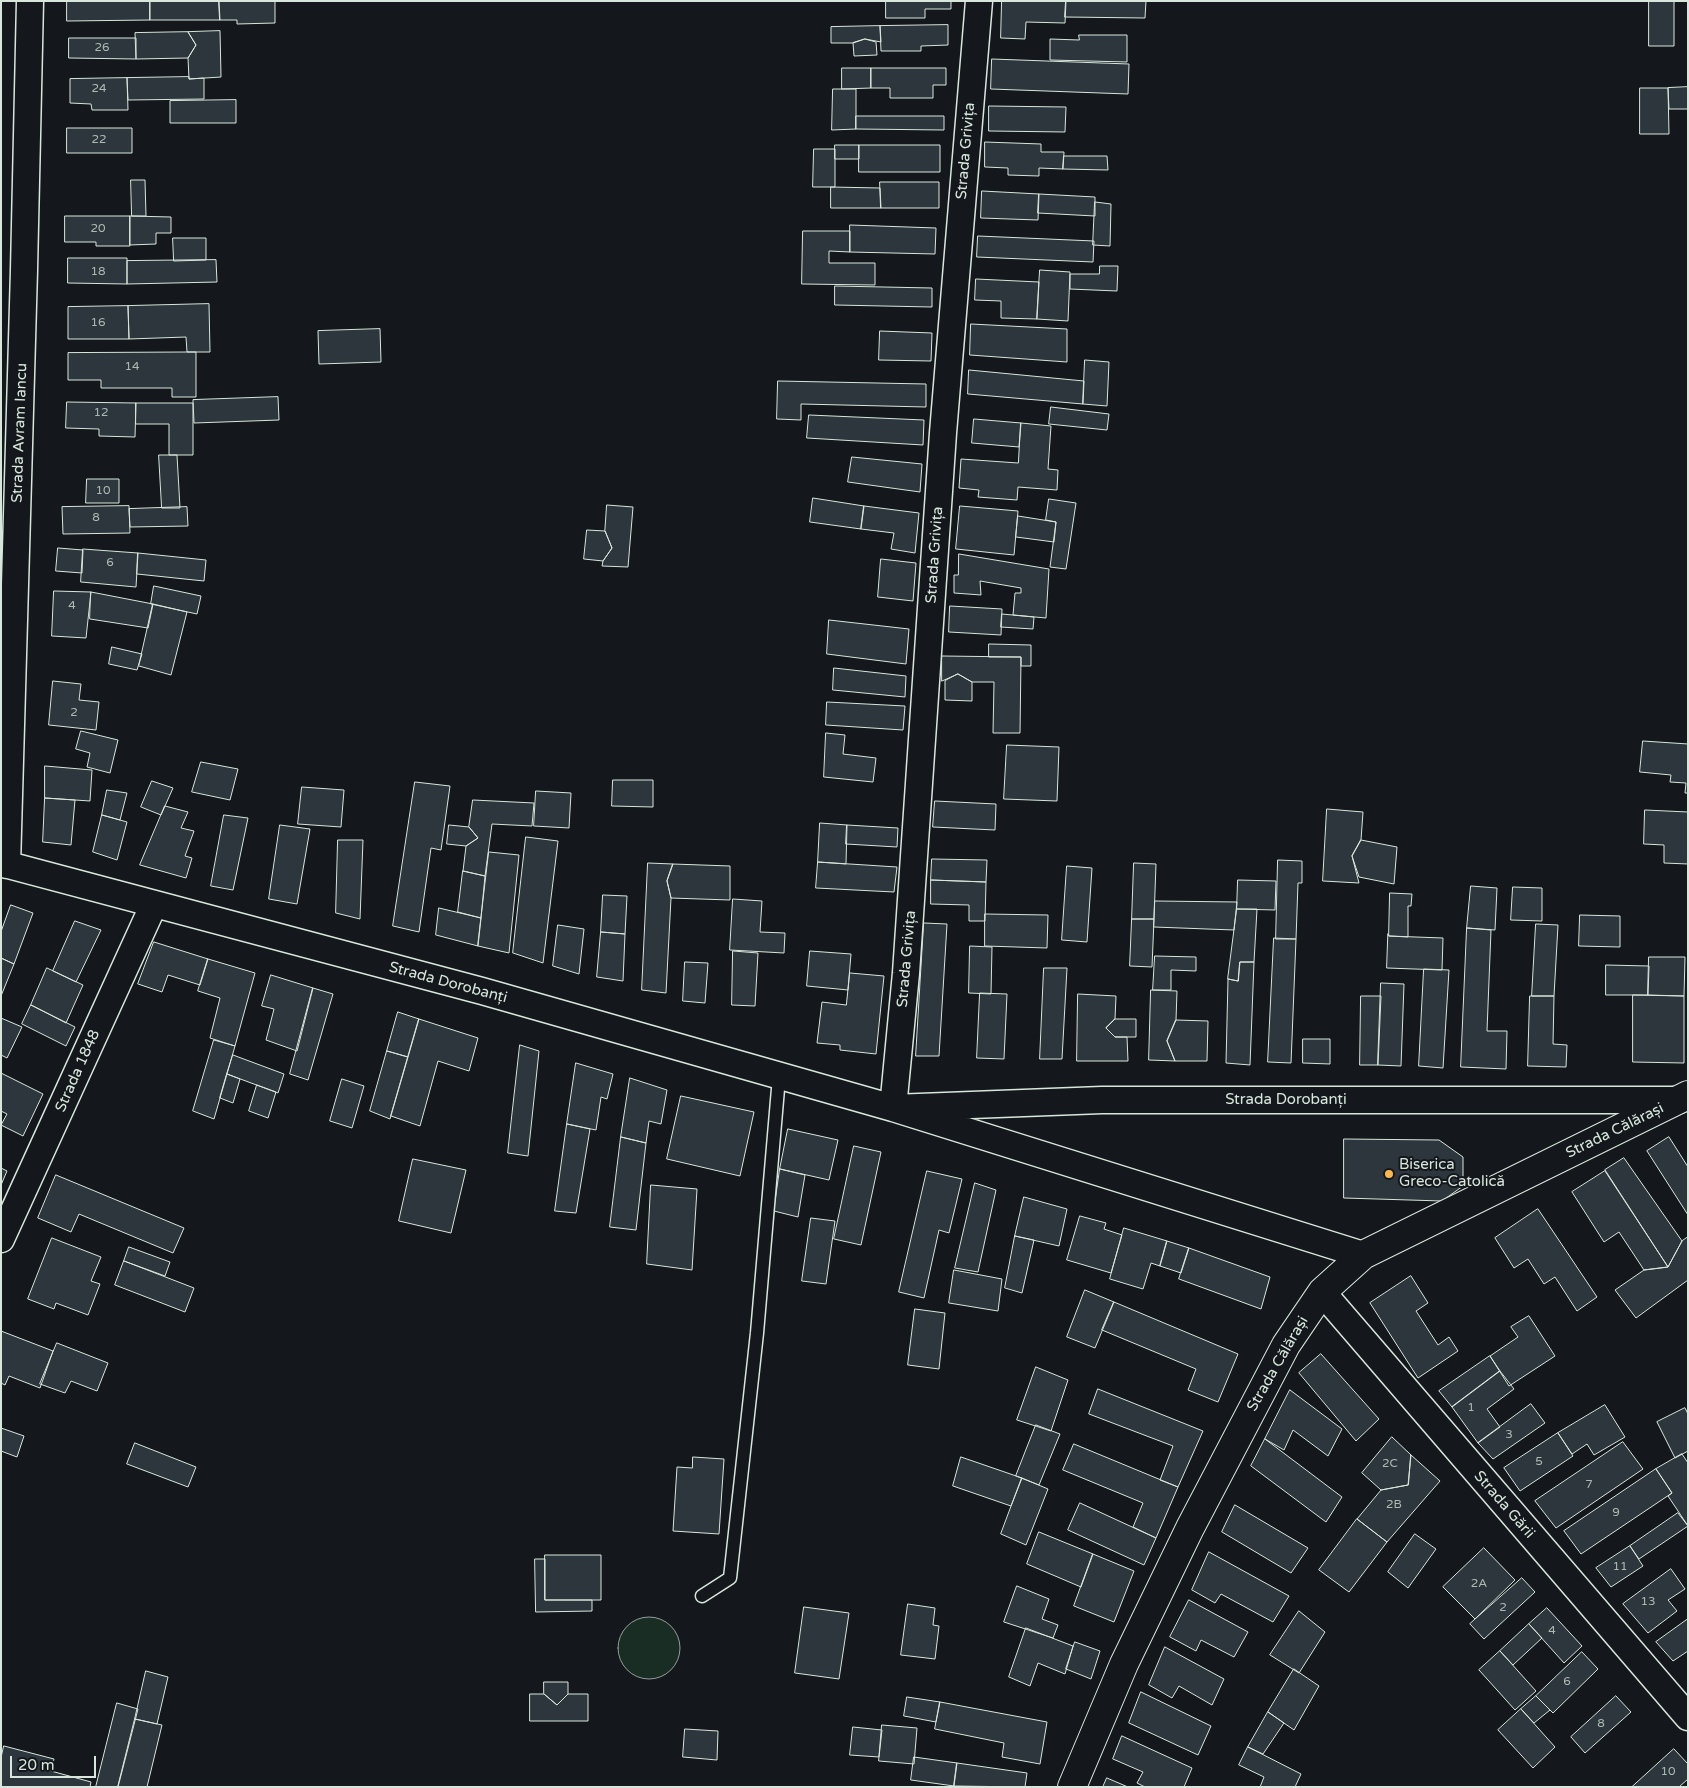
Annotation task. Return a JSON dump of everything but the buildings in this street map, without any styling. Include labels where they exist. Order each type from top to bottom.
[{"type":"main road","name":"Strada Călărași","points":[[1072,1787],[1124,1664],[1190,1528],[1286,1345],[1322,1292],[1363,1255],[1683,1097]]},
{"type":"street","name":"Strada Avram Iancu","points":[[4,864],[24,290],[30,1]]},
{"type":"street","name":"Strada Grivița","points":[[893,1108],[906,973],[943,433],[979,1]]},
{"type":"street","name":"Strada Dorobanți","points":[[4,864],[482,991],[893,1108],[1363,1255]]},
{"type":"street","name":"Strada 1848","points":[[1,1239],[154,904]]},
{"type":"street","name":"Strada Dorobanți","points":[[893,1108],[1102,1100],[1683,1097]]},
{"type":"street","name":"Strada Gării","points":[[1322,1292],[1688,1718]]},
{"type":"lane","points":[[702,1596],[730,1578],[757,1333],[780,1077]]},
{"type":"green space","points":[[643,1617],[655,1617],[671,1626],[678,1636],[680,1648],[678,1660],[671,1670],[655,1679],[643,1679],[632,1674],[623,1665],[618,1654],[618,1642],[623,1631],[632,1622]]},
{"type":"place","name":"Biserica Greco-Catolică","points":[[1389,1174]]}]
